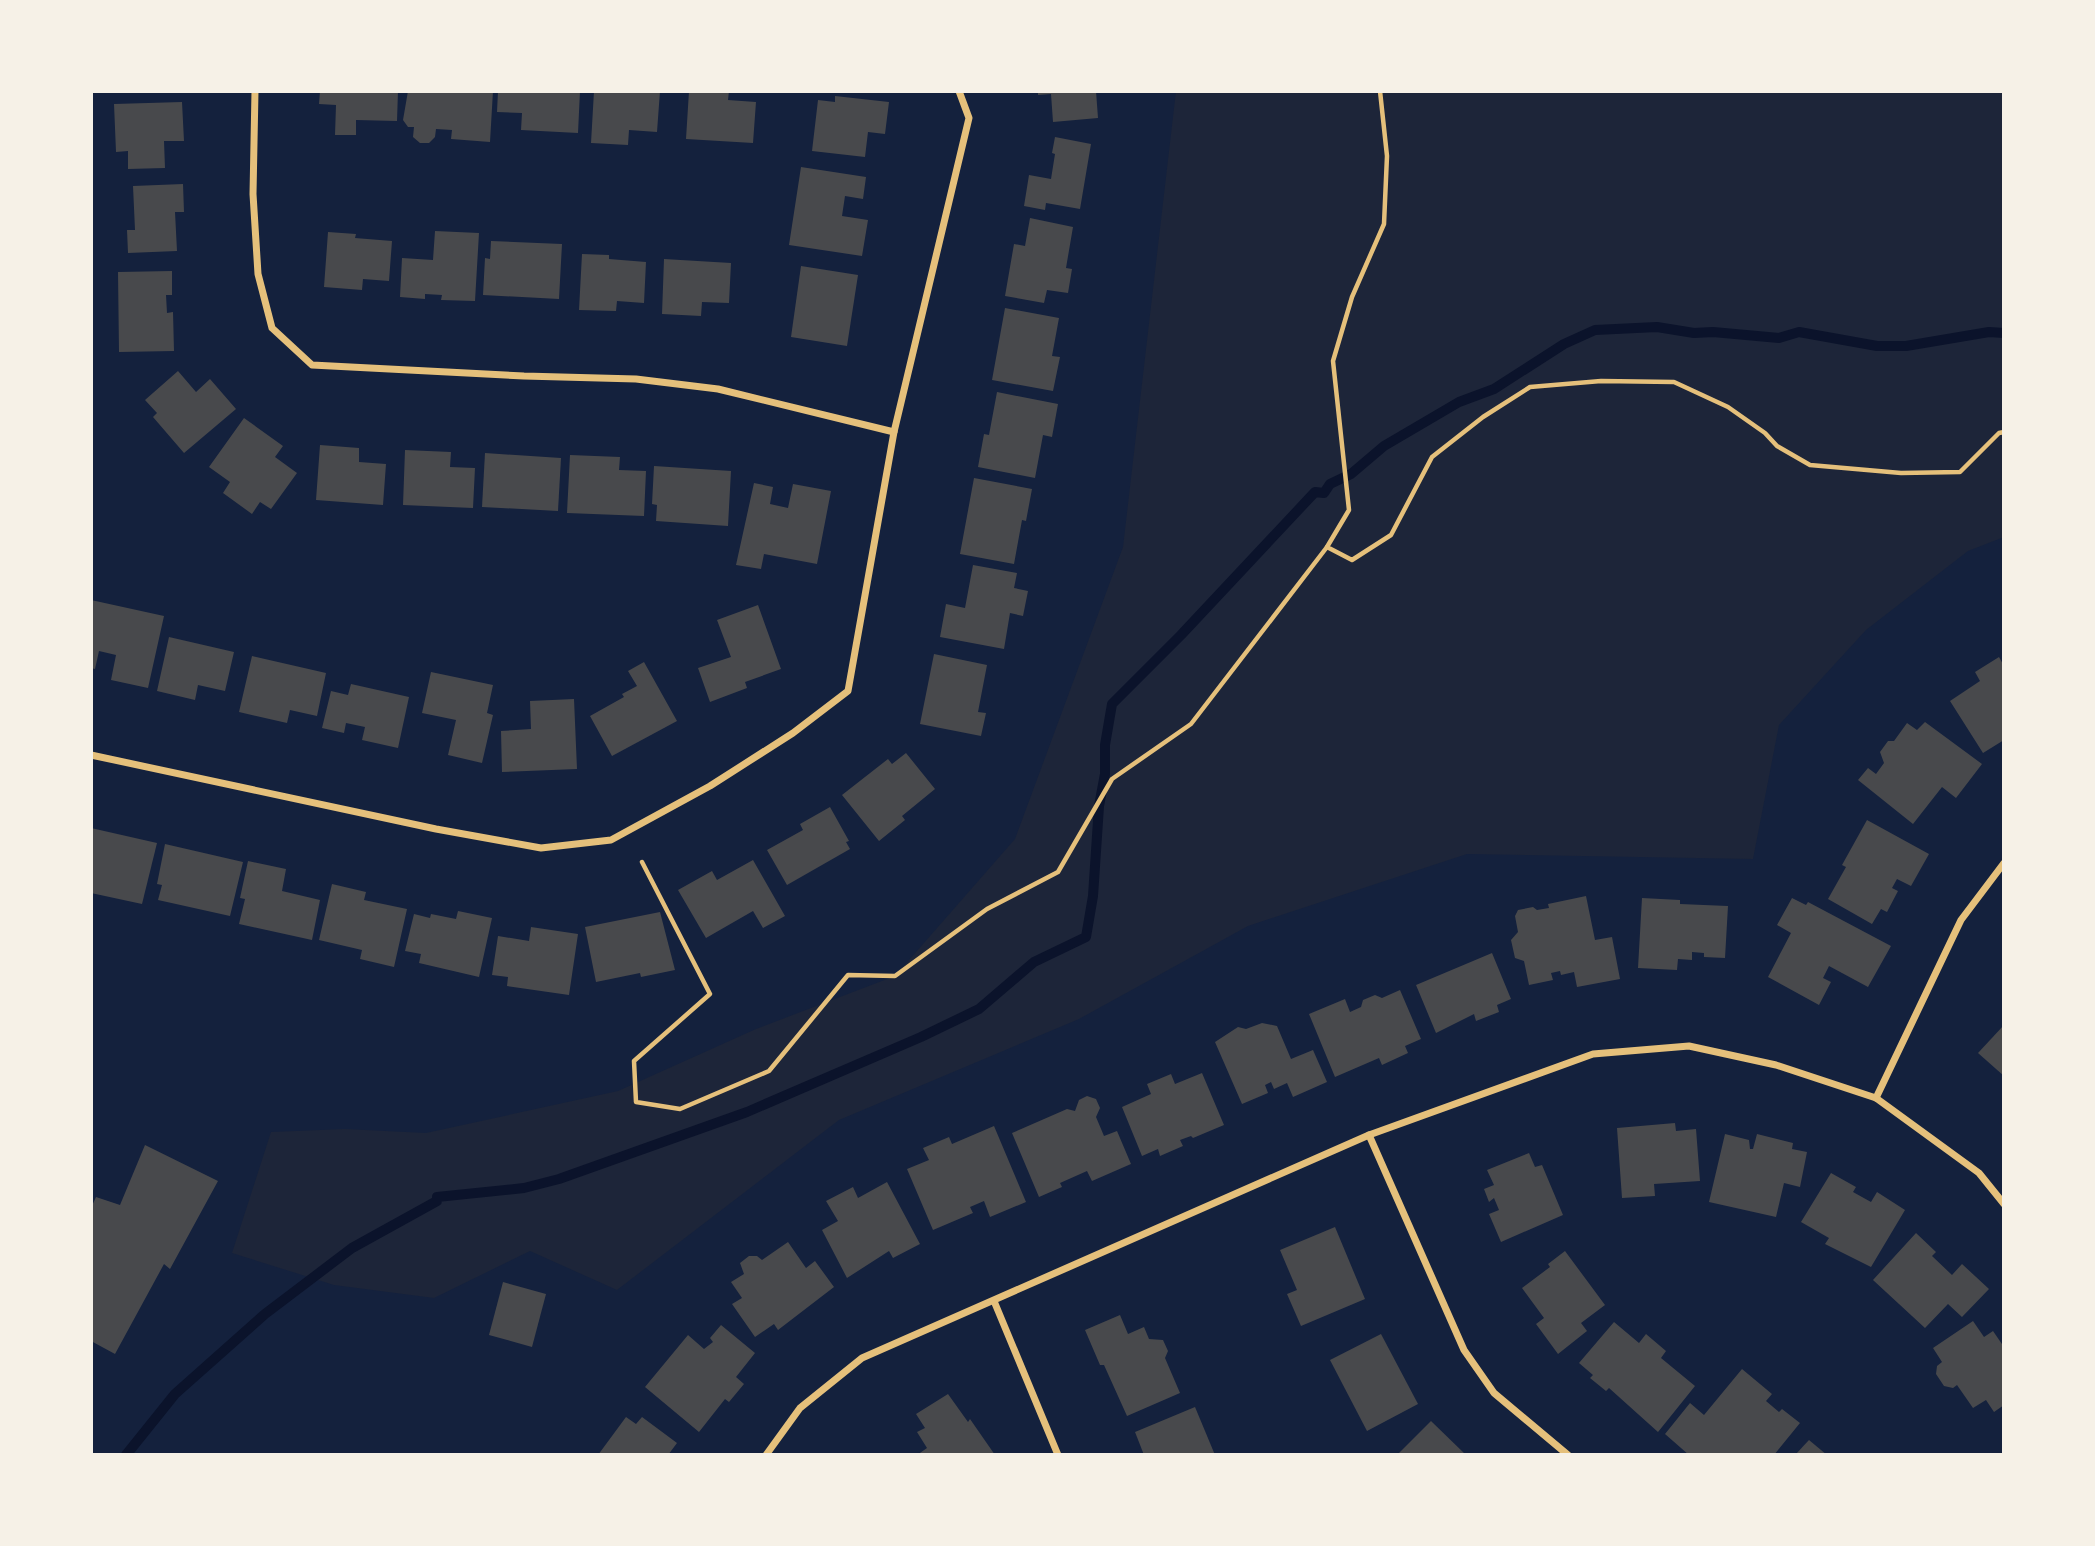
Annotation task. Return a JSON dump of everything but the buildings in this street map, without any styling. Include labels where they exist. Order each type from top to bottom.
[{"type":"street","points":[[255,91],[253,194],[258,274],[272,328],[312,365],[636,379],[718,389],[894,432]]},
{"type":"street","points":[[91,755],[436,829],[541,848],[611,839],[710,786],[793,733],[848,691],[894,432],[969,118],[959,91]]},
{"type":"street","points":[[1876,1098],[1961,919],[2004,863]]},
{"type":"street","points":[[766,1455],[800,1408],[862,1358],[1369,1135],[1592,1054],[1689,1046],[1776,1065],[1876,1098],[1979,1173],[2004,1205]]},
{"type":"street","points":[[1369,1135],[1464,1350],[1494,1393],[1568,1455]]},
{"type":"street","points":[[994,1301],[1058,1455]]},
{"type":"path","points":[[642,862],[710,994],[634,1061],[636,1102],[680,1109],[769,1071],[848,975],[895,976],[987,909],[1058,872],[1112,779],[1191,724],[1327,547],[1349,510],[1333,361],[1352,297],[1384,224],[1387,156],[1380,91]]},
{"type":"path","points":[[1327,547],[1352,560],[1391,535],[1432,457],[1483,417],[1530,387],[1601,380],[1674,382],[1728,407],[1765,433],[1777,446],[1810,466],[1901,473],[1960,472],[1998,433],[2004,432]]},
{"type":"shaded area","points":[[1176,91],[2004,91],[2004,537],[1968,551],[1866,630],[1779,725],[1753,859],[1467,854],[1248,926],[1079,1019],[839,1120],[617,1290],[530,1251],[434,1298],[334,1285],[232,1253],[271,1132],[345,1129],[426,1133],[618,1091],[756,1029],[895,976],[1015,839],[1123,547]]},
{"type":"waterway","points":[[126,1455],[175,1394],[265,1314],[352,1248],[437,1201],[437,1197],[524,1188],[559,1179],[747,1112],[979,1009],[1034,962],[1086,937],[1093,896],[1099,806],[1105,774],[1105,745],[1112,704],[1181,635],[1315,492],[1324,493],[1330,484],[1351,474],[1384,446],[1459,402],[1494,389],[1564,344],[1595,330],[1657,327],[1694,333],[1713,332],[1779,338],[1799,332],[1877,346],[1906,346],[1989,332],[2004,333]]}]
